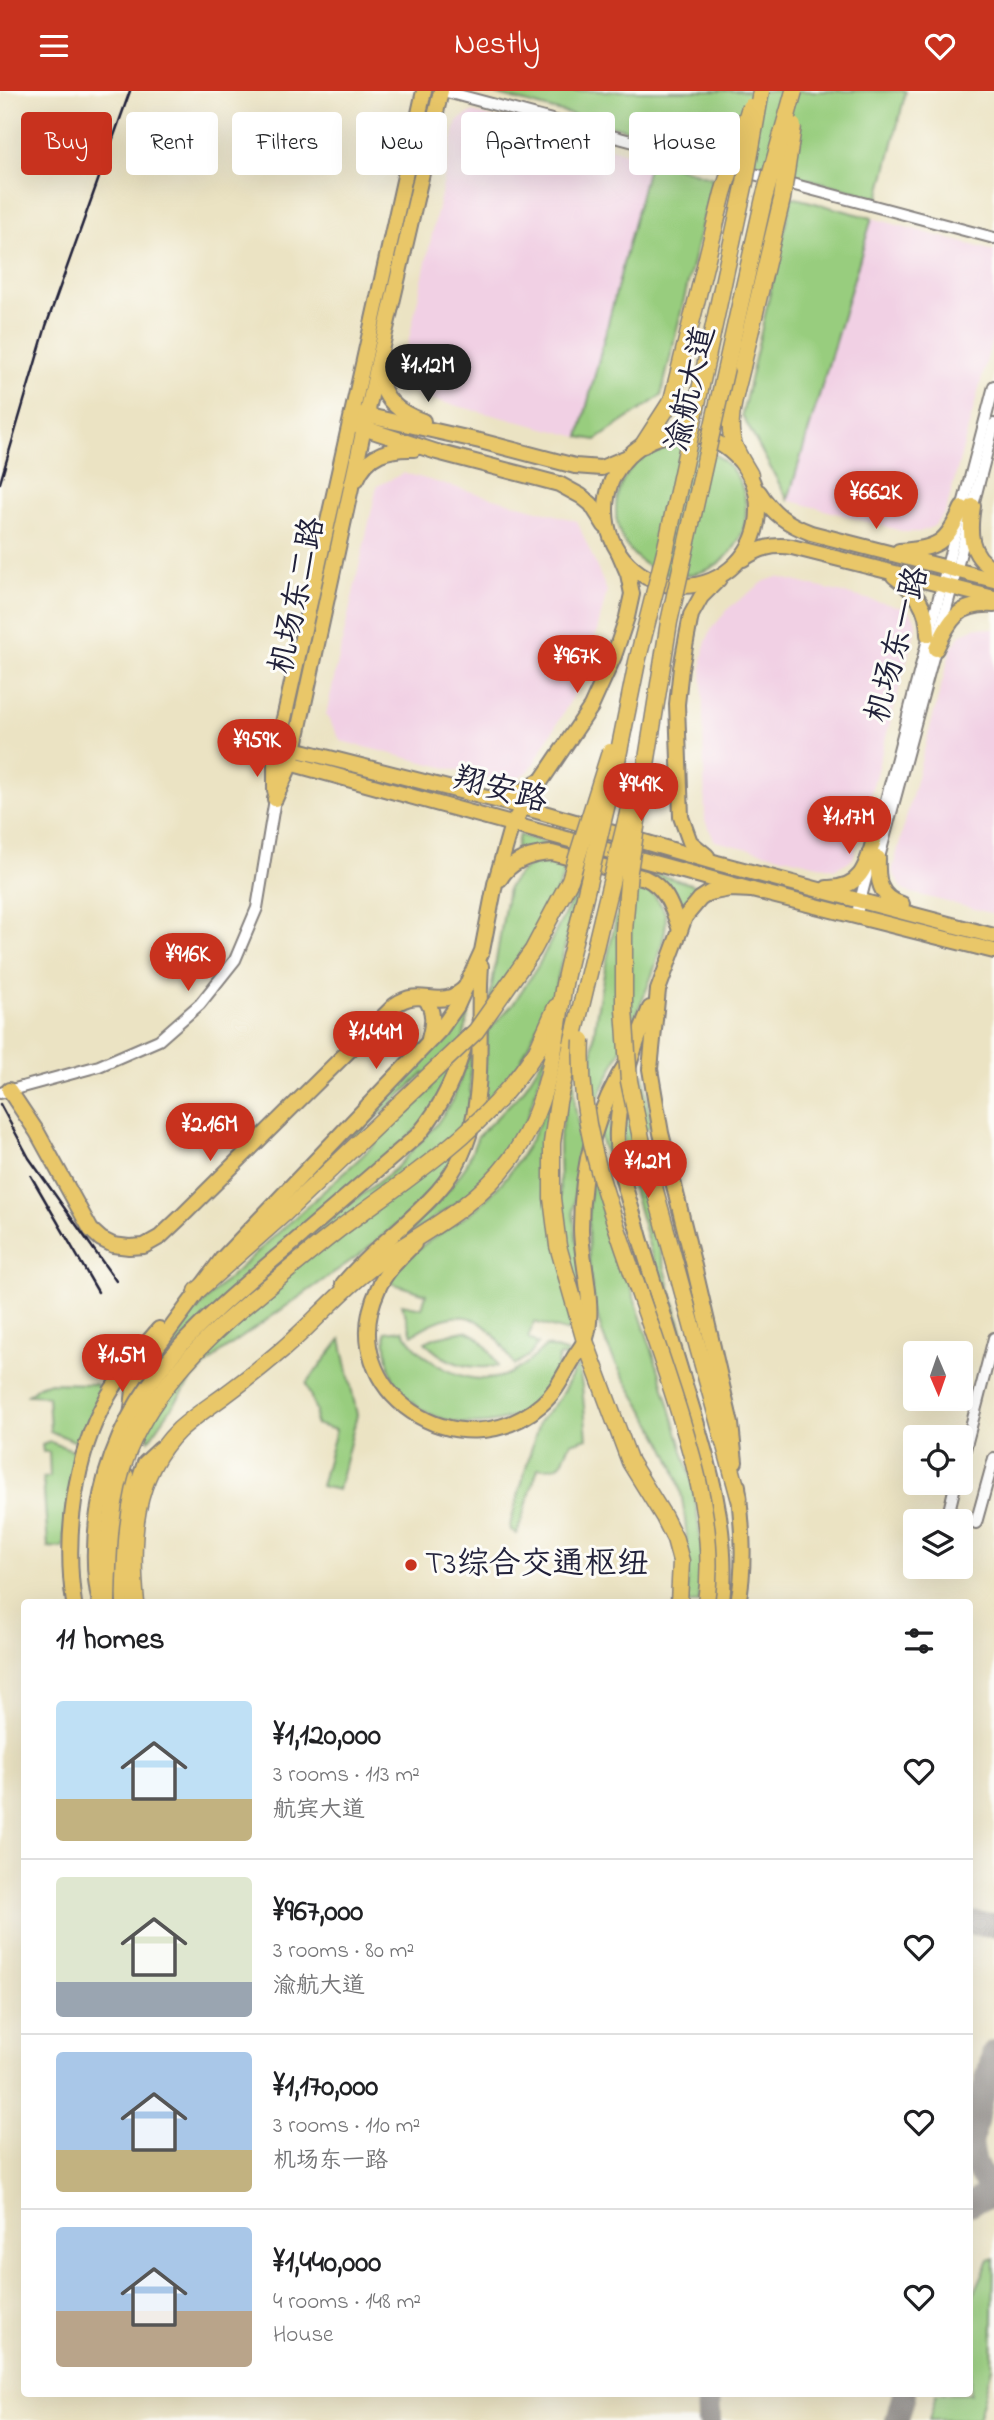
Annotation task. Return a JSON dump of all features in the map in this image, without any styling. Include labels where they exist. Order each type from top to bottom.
[{"type":"highway","points":[[643,445],[671,400],[723,193],[754,91]]},
{"type":"highway","name":"渝航大道","points":[[637,662],[672,520],[745,182],[761,91]]},
{"type":"highway","points":[[752,480],[734,447],[732,416],[782,199],[796,91]]},
{"type":"highway","name":"渝航大道","points":[[654,702],[669,622],[764,198],[796,91]]},
{"type":"highway","points":[[136,1599],[132,1558],[135,1518],[144,1482],[171,1439],[181,1428],[244,1381],[304,1331],[365,1265],[423,1236],[458,1211],[487,1186],[512,1157],[523,1139],[548,1080],[559,1027],[563,988],[616,766],[637,662]]},
{"type":"highway","points":[[197,1291],[285,1213],[476,1031],[533,950],[551,921],[570,880],[637,662]]},
{"type":"highway","points":[[654,702],[558,1102],[552,1143],[552,1198],[558,1246],[585,1341],[630,1462],[675,1539],[681,1561],[679,1599]]},
{"type":"highway","points":[[654,702],[647,766],[629,871],[624,931],[624,1009],[629,1081],[636,1118],[739,1505]]},
{"type":"highway","points":[[107,1599],[108,1544],[120,1479],[129,1451],[148,1413],[167,1385],[198,1349],[232,1316],[480,1121],[521,1075],[537,1050],[563,988]]},
{"type":"highway","points":[[584,997],[580,1066],[585,1114],[597,1170],[700,1482],[709,1564],[706,1599]]},
{"type":"main road","name":"机场东二路","points":[[275,799],[277,752],[424,91]]},
{"type":"main road","name":"机场东二路","points":[[275,799],[293,756],[379,359],[442,91]]},
{"type":"main road","points":[[379,359],[383,388],[387,397],[400,411],[480,441]]},
{"type":"main road","points":[[350,418],[480,441],[589,468],[611,465],[643,445],[668,435],[708,438],[731,451],[774,513],[791,524],[811,533],[994,580]]},
{"type":"main road","points":[[100,1599],[96,1527],[102,1488],[113,1452],[149,1383],[178,1346],[216,1308],[397,1155],[429,1122],[454,1081],[495,887],[512,824],[600,689],[627,617],[632,594],[631,583],[610,535],[591,504],[559,484],[437,451],[366,422]]},
{"type":"main road","points":[[345,514],[359,475],[370,459],[400,449],[437,451]]},
{"type":"main road","points":[[610,535],[606,515],[607,494],[614,474],[626,457]]},
{"type":"main road","points":[[717,863],[696,850],[683,827],[677,704],[691,615],[707,591],[735,565],[750,546],[757,526],[758,505],[752,480]]},
{"type":"main road","points":[[887,552],[920,549],[936,543],[952,530],[967,507]]},
{"type":"main road","points":[[967,507],[973,545],[982,560],[994,569]]},
{"type":"main road","points":[[619,553],[642,575],[668,585],[687,586],[705,583],[762,548],[781,545],[994,598]]},
{"type":"main road","points":[[888,571],[918,596],[926,612],[928,635]]},
{"type":"main road","points":[[936,649],[949,622],[958,613],[977,606],[994,605]]},
{"type":"main road","name":"翔安路","points":[[277,752],[523,807],[717,863],[994,936]]},
{"type":"main road","name":"翔安路","points":[[293,756],[512,824],[752,890],[994,951]]},
{"type":"main road","points":[[472,795],[523,792],[547,771]]},
{"type":"main road","points":[[812,888],[836,888],[854,883],[863,869],[880,820]]},
{"type":"main road","points":[[495,887],[504,871],[512,865],[531,856],[552,853],[651,881],[665,893],[680,930]]},
{"type":"main road","points":[[878,858],[878,877],[885,896],[920,909],[944,923]]},
{"type":"main road","points":[[423,1236],[388,1271],[372,1306],[368,1330],[371,1355],[381,1381],[389,1393],[410,1411],[430,1423],[460,1430],[488,1431],[505,1427],[528,1416],[545,1402],[561,1381],[585,1341],[590,1309],[581,1229],[586,1167],[597,1120],[614,1081],[629,1057],[691,907],[709,893],[730,889],[752,890]]},
{"type":"main road","points":[[4,1091],[37,1132],[91,1230],[113,1245],[144,1246],[160,1237],[180,1218],[384,1014],[407,997],[452,998],[474,987]]},
{"type":"main road","points":[[124,1599],[120,1571],[121,1522],[135,1381],[143,1366],[222,1259],[440,1030],[474,987]]},
{"type":"main road","points":[[372,1306],[365,1265],[439,1190],[468,1145],[477,1103],[474,987]]},
{"type":"main road","points":[[658,991],[650,1069],[654,1100],[731,1424],[742,1546],[739,1599]]},
{"type":"main road","points":[[425,998],[432,1008],[433,1019],[428,1041]]},
{"type":"main road","points":[[629,1057],[617,1132],[619,1159],[713,1481],[720,1518],[724,1566],[722,1599]]},
{"type":"main road","points":[[74,1599],[70,1561],[71,1526],[77,1488],[97,1419],[107,1398],[131,1363],[160,1328],[197,1291]]},
{"type":"main road","points":[[120,1571],[131,1500],[138,1480],[145,1463],[171,1439]]},
{"type":"main road","points":[[730,1599],[739,1505]]},
{"type":"street","points":[[442,91],[994,238]]},
{"type":"street","name":"机场东一路","points":[[863,901],[878,858],[936,649],[947,586],[994,386]]},
{"type":"street","name":"机场东一路","points":[[967,507],[994,424]]},
{"type":"street","name":"机场东一路","points":[[859,917],[880,820],[928,635],[947,586]]},
{"type":"street","name":"机场东二路","points":[[4,1091],[99,1066],[159,1039],[200,1004],[235,960],[257,908],[275,799]]},
{"type":"street","points":[[971,1425],[994,1338]]},
{"type":"street","points":[[976,1523],[994,1458]]},
{"type":"shaded area","points":[[461,119],[461,175],[615,175],[615,150],[629,153],[629,175],[646,175],[579,437],[418,396],[402,371],[457,121]]},
{"type":"shaded area","points":[[872,218],[994,251],[994,333],[946,511],[934,526],[920,532],[905,532],[788,500]]},
{"type":"shaded area","points":[[404,473],[577,521],[607,591],[587,672],[533,765],[528,772],[512,781],[502,782],[341,741],[326,715],[377,486]]},
{"type":"shaded area","points":[[777,577],[904,608],[915,619],[916,627],[853,859],[835,869],[715,841],[705,821],[702,661],[705,644],[712,628],[730,607],[765,581]]},
{"type":"shaded area","points":[[975,627],[994,629],[994,914],[904,891],[892,871],[951,649],[960,635]]},
{"type":"green space","points":[[484,91],[906,91],[879,198],[740,160],[740,112],[629,112],[629,130],[615,126],[615,112],[562,112]]},
{"type":"green space","points":[[646,175],[703,175],[713,178],[661,396],[596,440],[579,437]]},
{"type":"green space","points":[[792,197],[872,218],[788,500],[742,415]]},
{"type":"green space","points":[[681,445],[706,450],[727,464],[741,485],[746,510],[741,535],[727,556],[706,570],[681,575],[656,570],[635,556],[621,535],[616,510],[621,485],[635,464],[656,450]]},
{"type":"green space","points":[[519,835],[701,888],[687,899],[681,909],[666,885],[558,849],[543,845],[514,856]]},
{"type":"green space","points":[[552,858],[569,864],[541,925],[489,1003],[508,888],[527,868]]},
{"type":"green space","points":[[625,879],[644,887],[659,901],[665,913],[665,929],[651,978],[595,1106],[592,1080],[596,1022]]},
{"type":"green space","points":[[579,886],[554,994],[519,1064],[482,1108],[487,1032],[513,1004],[538,966]]},
{"type":"green space","points":[[471,1003],[458,1063],[426,1121],[261,1265],[266,1275],[343,1209],[395,1169],[435,1126],[453,1100],[471,1049],[470,1104],[459,1151],[446,1173],[406,1217],[359,1255],[221,1352],[192,1379],[149,1440],[140,1416],[137,1385],[171,1337],[218,1288],[431,1089],[424,1073],[276,1213],[420,1063]]},
{"type":"green space","points":[[549,1048],[523,1131],[478,1189],[389,1248],[450,1188],[466,1166],[478,1136],[523,1091]]},
{"type":"green space","points":[[564,1058],[548,1138],[570,1311],[569,1332],[534,1322],[528,1338],[538,1344],[530,1355],[514,1365],[493,1334],[472,1319],[459,1316],[446,1318],[412,1335],[402,1304],[422,1308],[426,1294],[387,1282],[408,1257],[474,1210],[506,1177],[540,1121]]},
{"type":"green space","points":[[574,1067],[575,1106],[582,1146],[573,1211],[585,1313],[566,1248],[560,1203],[559,1139]]},
{"type":"green space","points":[[644,1074],[651,1126],[631,1141],[695,1381],[651,1253],[623,1154],[625,1105]]},
{"type":"green space","points":[[616,1090],[609,1149],[618,1191],[599,1133]]},
{"type":"green space","points":[[591,1169],[659,1371],[693,1484],[702,1549],[699,1599],[687,1599],[686,1531],[677,1477],[663,1444],[616,1363],[601,1329],[590,1270]]},
{"type":"green space","points":[[403,1330],[421,1353],[434,1362],[462,1376],[477,1379],[506,1375],[528,1362],[546,1346],[568,1353],[567,1357],[559,1356],[557,1365],[563,1369],[541,1397],[520,1413],[481,1424],[448,1421],[419,1408],[407,1398],[394,1379],[389,1366],[385,1332]]},
{"type":"green space","points":[[464,1331],[480,1339],[498,1366],[477,1367],[458,1363],[440,1355],[425,1342]]},
{"type":"green space","points":[[341,1339],[357,1415],[338,1490],[321,1486],[336,1430],[315,1424],[316,1411],[306,1384]]},
{"type":"green space","points":[[578,1364],[587,1438],[571,1443],[559,1466],[538,1468],[517,1534],[511,1530],[510,1525],[539,1422],[559,1399]]},
{"type":"green space","points":[[47,1383],[96,1384],[103,1393],[80,1440],[74,1441],[50,1431],[48,1396],[28,1395]]},
{"type":"green space","points":[[50,1442],[73,1450],[74,1454],[63,1548],[48,1547],[43,1478],[50,1477],[49,1452],[43,1452],[42,1445]]},
{"type":"green space","points":[[994,2258],[992,2367],[978,2420],[929,2420],[935,2397],[973,2397],[973,2296],[989,2260]]},
{"type":"taxiway","points":[[973,1923],[994,1925]]},
{"type":"taxiway","points":[[973,2133],[994,2052]]},
{"type":"taxiway","points":[[973,2156],[977,2169],[994,2190]]},
{"type":"taxiway","points":[[973,2202],[994,2197]]},
{"type":"taxiway","points":[[708,2397],[709,2420]]},
{"type":"taxiway","points":[[897,2420],[903,2397]]},
{"type":"railway","points":[[0,483],[46,326],[130,91]]},
{"type":"railway","points":[[0,1104],[29,1158],[116,1281]]},
{"type":"railway","points":[[31,1176],[98,1292]]},
{"type":"place","name":"T3综合交通枢纽","points":[[411,1565]]}]
